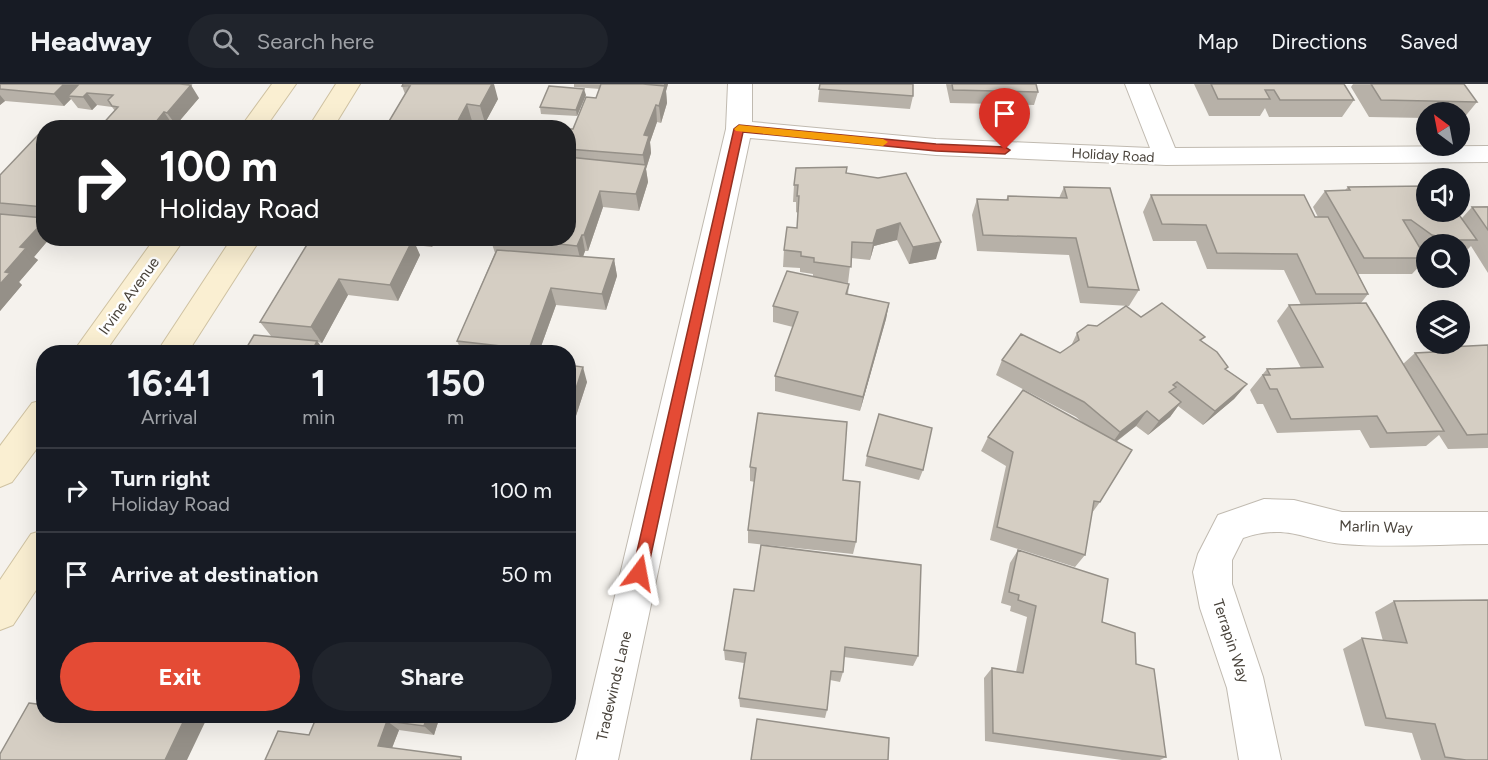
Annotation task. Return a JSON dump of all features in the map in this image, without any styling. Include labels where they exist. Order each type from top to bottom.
[{"type":"main road","points":[[258,120],[284,84]]},
{"type":"main road","points":[[325,120],[348,84]]},
{"type":"main road","name":"Irvine Avenue","points":[[93,345],[165,246]]},
{"type":"main road","points":[[177,345],[242,246]]},
{"type":"main road","points":[[0,472],[36,424]]},
{"type":"main road","points":[[0,612],[36,558]]},
{"type":"street","name":"Tradewinds Lane","points":[[597,760],[739,129],[740,84]]},
{"type":"street","points":[[1137,84],[1167,157]]},
{"type":"street","name":"Holiday Road","points":[[739,129],[936,147],[1167,157],[1488,154]]},
{"type":"street","name":"Marlin Way","points":[[1231,526],[1264,515],[1294,516],[1342,528],[1488,528]]},
{"type":"street","name":"Terrapin Way","points":[[1231,526],[1220,546],[1212,570],[1219,610],[1240,663],[1252,709],[1260,760]]},
{"type":"building","points":[[0,84],[64,84],[54,94],[0,89]]},
{"type":"building","points":[[79,84],[191,85],[167,113],[164,112],[158,120],[106,120],[118,107],[112,106],[108,100],[113,95],[87,93],[83,97],[68,96]]},
{"type":"building","points":[[403,84],[492,84],[480,106],[467,104],[458,120],[390,120],[410,86],[402,86]]},
{"type":"building","points":[[601,84],[665,86],[659,106],[656,105],[644,135],[649,136],[643,155],[576,150],[576,122],[586,97],[596,98]]},
{"type":"building","points":[[820,84],[913,84],[913,96],[819,89]]},
{"type":"building","points":[[952,84],[1036,84],[1038,92],[953,90]]},
{"type":"building","points":[[1211,84],[1344,84],[1354,100],[1280,100],[1274,90],[1265,90],[1270,99],[1218,99]]},
{"type":"building","points":[[1371,84],[1464,84],[1477,102],[1381,100]]},
{"type":"building","points":[[549,86],[584,89],[576,110],[540,107]]},
{"type":"building","points":[[36,137],[36,206],[0,203],[0,175]]},
{"type":"building","points":[[576,158],[646,165],[636,194],[600,191],[584,235],[577,246]]},
{"type":"building","points":[[847,167],[846,173],[878,178],[906,173],[941,242],[913,247],[900,223],[877,230],[873,243],[852,242],[851,267],[814,262],[814,258],[801,256],[801,252],[784,250],[787,227],[797,228],[799,196],[797,196],[798,185],[794,185],[796,168]]},
{"type":"building","points":[[1416,186],[1416,222],[1464,222],[1477,240],[1470,240],[1470,234],[1431,234],[1411,220],[1403,220],[1416,241],[1416,258],[1364,258],[1325,191],[1350,190],[1348,187]]},
{"type":"building","points":[[1064,187],[1110,188],[1139,290],[1088,287],[1076,238],[983,235],[977,199],[1008,200],[1008,196],[1067,198]]},
{"type":"building","points":[[1151,195],[1304,195],[1315,217],[1328,217],[1368,294],[1316,294],[1297,254],[1217,253],[1206,225],[1162,224]]},
{"type":"building","points":[[1472,207],[1488,207],[1488,230]]},
{"type":"building","points":[[0,214],[36,217],[36,230],[20,247],[26,248],[5,272],[10,273],[0,284]]},
{"type":"building","points":[[306,246],[410,246],[390,285],[339,279],[311,327],[260,322]]},
{"type":"building","points":[[497,250],[614,259],[602,294],[551,288],[530,345],[493,345],[457,341]]},
{"type":"building","points":[[787,271],[849,284],[846,294],[889,303],[863,397],[775,376],[798,312],[773,306]]},
{"type":"building","points":[[1162,303],[1205,337],[1200,340],[1217,352],[1228,367],[1225,369],[1247,384],[1215,411],[1177,382],[1173,385],[1176,387],[1169,392],[1181,402],[1159,421],[1147,411],[1120,432],[1084,402],[1002,360],[1021,334],[1060,353],[1079,340],[1077,333],[1088,325],[1097,326],[1126,306],[1141,317]]},
{"type":"building","points":[[1366,303],[1444,431],[1387,433],[1377,416],[1291,419],[1277,389],[1270,389],[1263,375],[1270,375],[1267,369],[1323,367],[1289,305]]},
{"type":"building","points":[[254,335],[317,341],[315,345],[248,345]]},
{"type":"building","points":[[1488,345],[1488,434],[1467,435],[1415,353],[1470,354],[1470,346]]},
{"type":"building","points":[[576,366],[583,367],[576,389]]},
{"type":"building","points":[[1023,390],[1132,450],[1100,502],[1094,501],[1085,555],[997,527],[1013,452],[988,437]]},
{"type":"building","points":[[758,413],[847,422],[843,480],[860,482],[856,542],[748,530],[756,468],[750,467]]},
{"type":"building","points":[[879,414],[932,428],[923,470],[867,456]]},
{"type":"building","points":[[761,545],[921,565],[918,656],[845,647],[843,672],[831,671],[827,710],[739,698],[746,653],[724,650],[734,589],[754,591]]},
{"type":"building","points":[[1018,550],[1108,579],[1102,622],[1135,633],[1136,664],[1154,669],[1166,757],[993,733],[992,668],[1023,673],[1036,606],[1018,600],[1019,595],[1009,592]]},
{"type":"building","points":[[1488,600],[1488,760],[1445,757],[1435,724],[1386,718],[1362,638],[1407,643],[1394,601]]},
{"type":"building","points":[[29,703],[36,704],[36,723],[183,723],[165,760],[0,760],[0,754]]},
{"type":"building","points":[[757,719],[889,738],[888,760],[751,760]]},
{"type":"building","points":[[314,723],[386,723],[378,746],[461,757],[461,760],[265,760],[278,731],[309,735]]},
{"type":"building","points":[[402,723],[425,723],[424,726]]},
{"type":"slow traffic","points":[[739,129],[883,142]]},
{"type":"route","points":[[639,573],[739,129],[936,147],[1005,150]]}]
